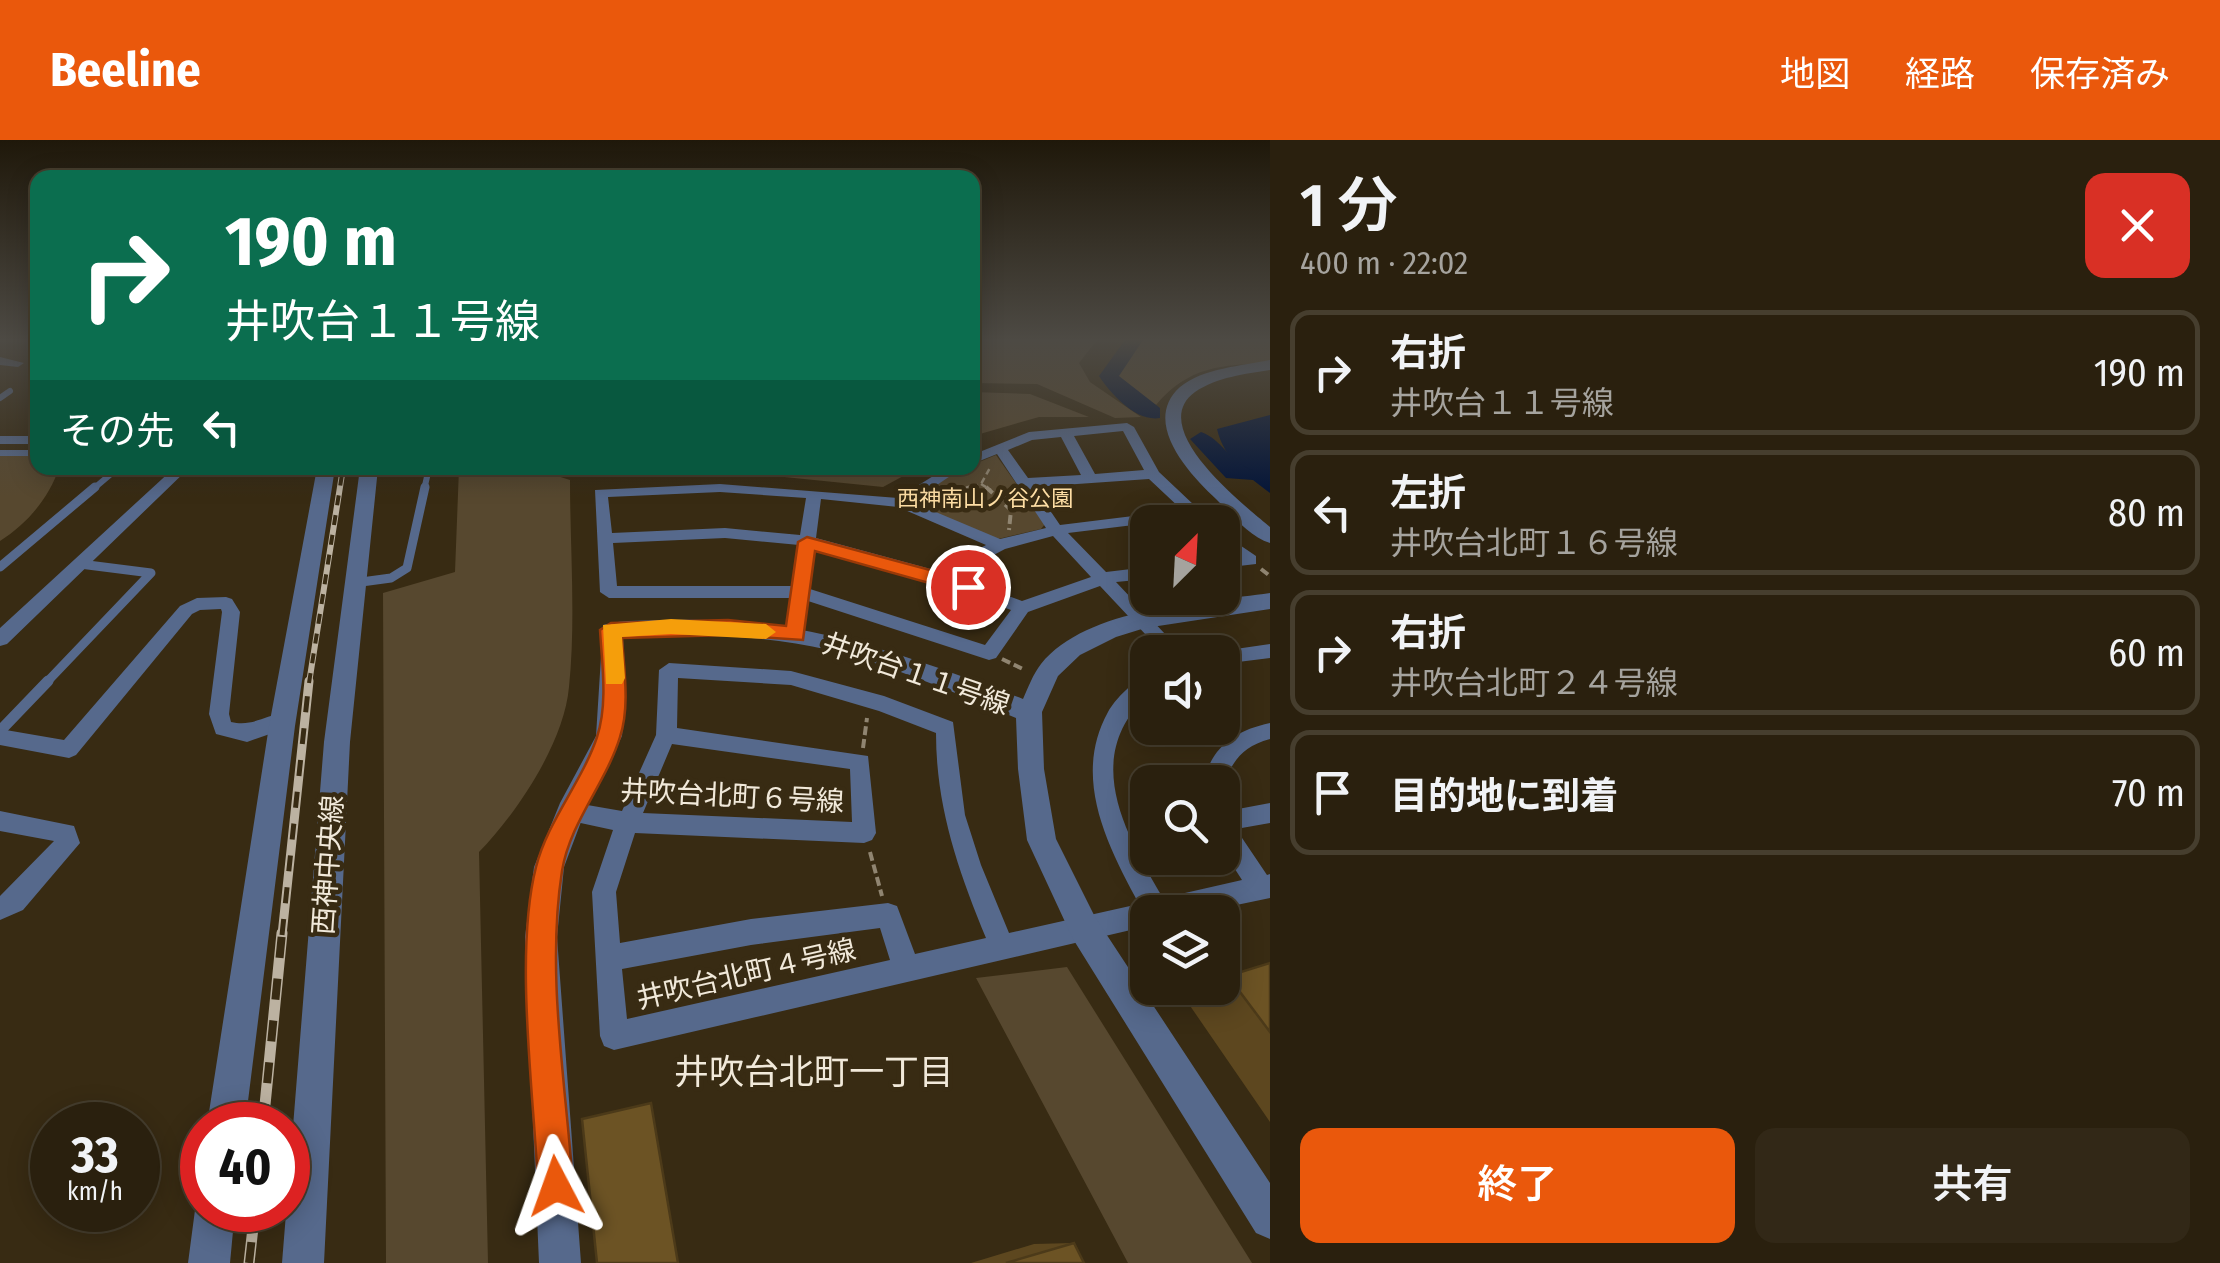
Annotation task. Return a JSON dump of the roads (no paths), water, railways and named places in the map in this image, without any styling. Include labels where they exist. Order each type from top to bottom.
[{"type":"street","points":[[1182,392],[1173,413],[1173,434],[1189,464],[1270,537]]},
{"type":"street","points":[[980,457],[1029,436],[1128,427],[1153,474],[1185,505]]},
{"type":"street","points":[[1065,431],[1090,478]]},
{"type":"street","points":[[0,440],[30,440]]},
{"type":"street","points":[[1000,448],[1056,530],[1158,635]]},
{"type":"street","points":[[1023,483],[1153,474]]},
{"type":"street","points":[[0,639],[175,475]]},
{"type":"street","points":[[229,1102],[283,721],[325,475]]},
{"type":"street","name":"西神中央線","points":[[303,1263],[336,761],[367,475]]},
{"type":"street","points":[[901,503],[944,475]]},
{"type":"street","points":[[999,545],[901,503],[720,488],[600,493],[608,592],[801,592],[988,653],[1022,608],[1104,578],[1130,575]]},
{"type":"street","points":[[795,634],[814,494]]},
{"type":"street","points":[[941,576],[999,545],[1056,530],[1130,524]]},
{"type":"street","points":[[602,538],[728,533],[807,542],[941,576],[1022,608]]},
{"type":"street","points":[[1270,601],[1144,620],[1072,649],[1045,680],[1029,712],[1031,769],[1042,840],[1084,928],[1270,1220]]},
{"type":"street","points":[[0,734],[69,749],[186,610],[213,602],[226,603],[230,612],[219,714],[224,728],[247,734],[283,721]]},
{"type":"street","name":"井吹台１１号線","points":[[560,1263],[541,937],[549,867],[570,812],[609,736],[614,688],[611,630],[728,628],[795,634],[914,667],[1029,712]]},
{"type":"street","points":[[1240,655],[1270,651]]},
{"type":"street","name":"井吹台北町４号線","points":[[1002,946],[956,836],[945,774],[946,728],[870,700],[791,678],[669,670],[666,735],[614,853],[604,892],[614,1036],[1130,917]]},
{"type":"street","points":[[1130,701],[1110,721],[1102,747],[1101,781],[1144,895]]},
{"type":"street","points":[[1217,765],[1231,745],[1270,731]]},
{"type":"street","name":"井吹台北町６号線","points":[[570,812],[630,824],[864,833],[860,762],[666,735]]},
{"type":"street","points":[[1240,820],[1270,813]]},
{"type":"street","points":[[0,821],[66,833],[68,843],[14,902],[0,908]]},
{"type":"street","points":[[1240,850],[1266,887]]},
{"type":"street","name":"井吹台北町４号線","points":[[1230,895],[1266,887]]},
{"type":"street","points":[[609,958],[751,932],[888,915],[906,967]]},
{"type":"street","points":[[209,1263],[213,1232]]},
{"type":"lane","points":[[0,398],[9,392]]},
{"type":"lane","points":[[0,453],[30,453]]},
{"type":"lane","points":[[0,566],[110,475]]},
{"type":"lane","points":[[354,583],[391,578],[407,568],[427,475]]},
{"type":"lane","points":[[0,734],[152,574],[80,564]]},
{"type":"water","points":[[1270,415],[1270,493],[1231,458],[1217,429]]},
{"type":"waterway","points":[[1123,392],[1152,413]]},
{"type":"waterway","points":[[1201,439],[1234,473],[1245,475]]},
{"type":"railway","points":[[309,683],[342,475]]},
{"type":"railway","points":[[282,935],[309,681]]},
{"type":"railway","points":[[265,1102],[282,933]]},
{"type":"railway","points":[[249,1263],[253,1232]]},
{"type":"district","name":"井吹台北町一丁目","points":[[814,1072]]},
{"type":"park label","name":"西神南山ノ谷公園","points":[[985,498]]}]
